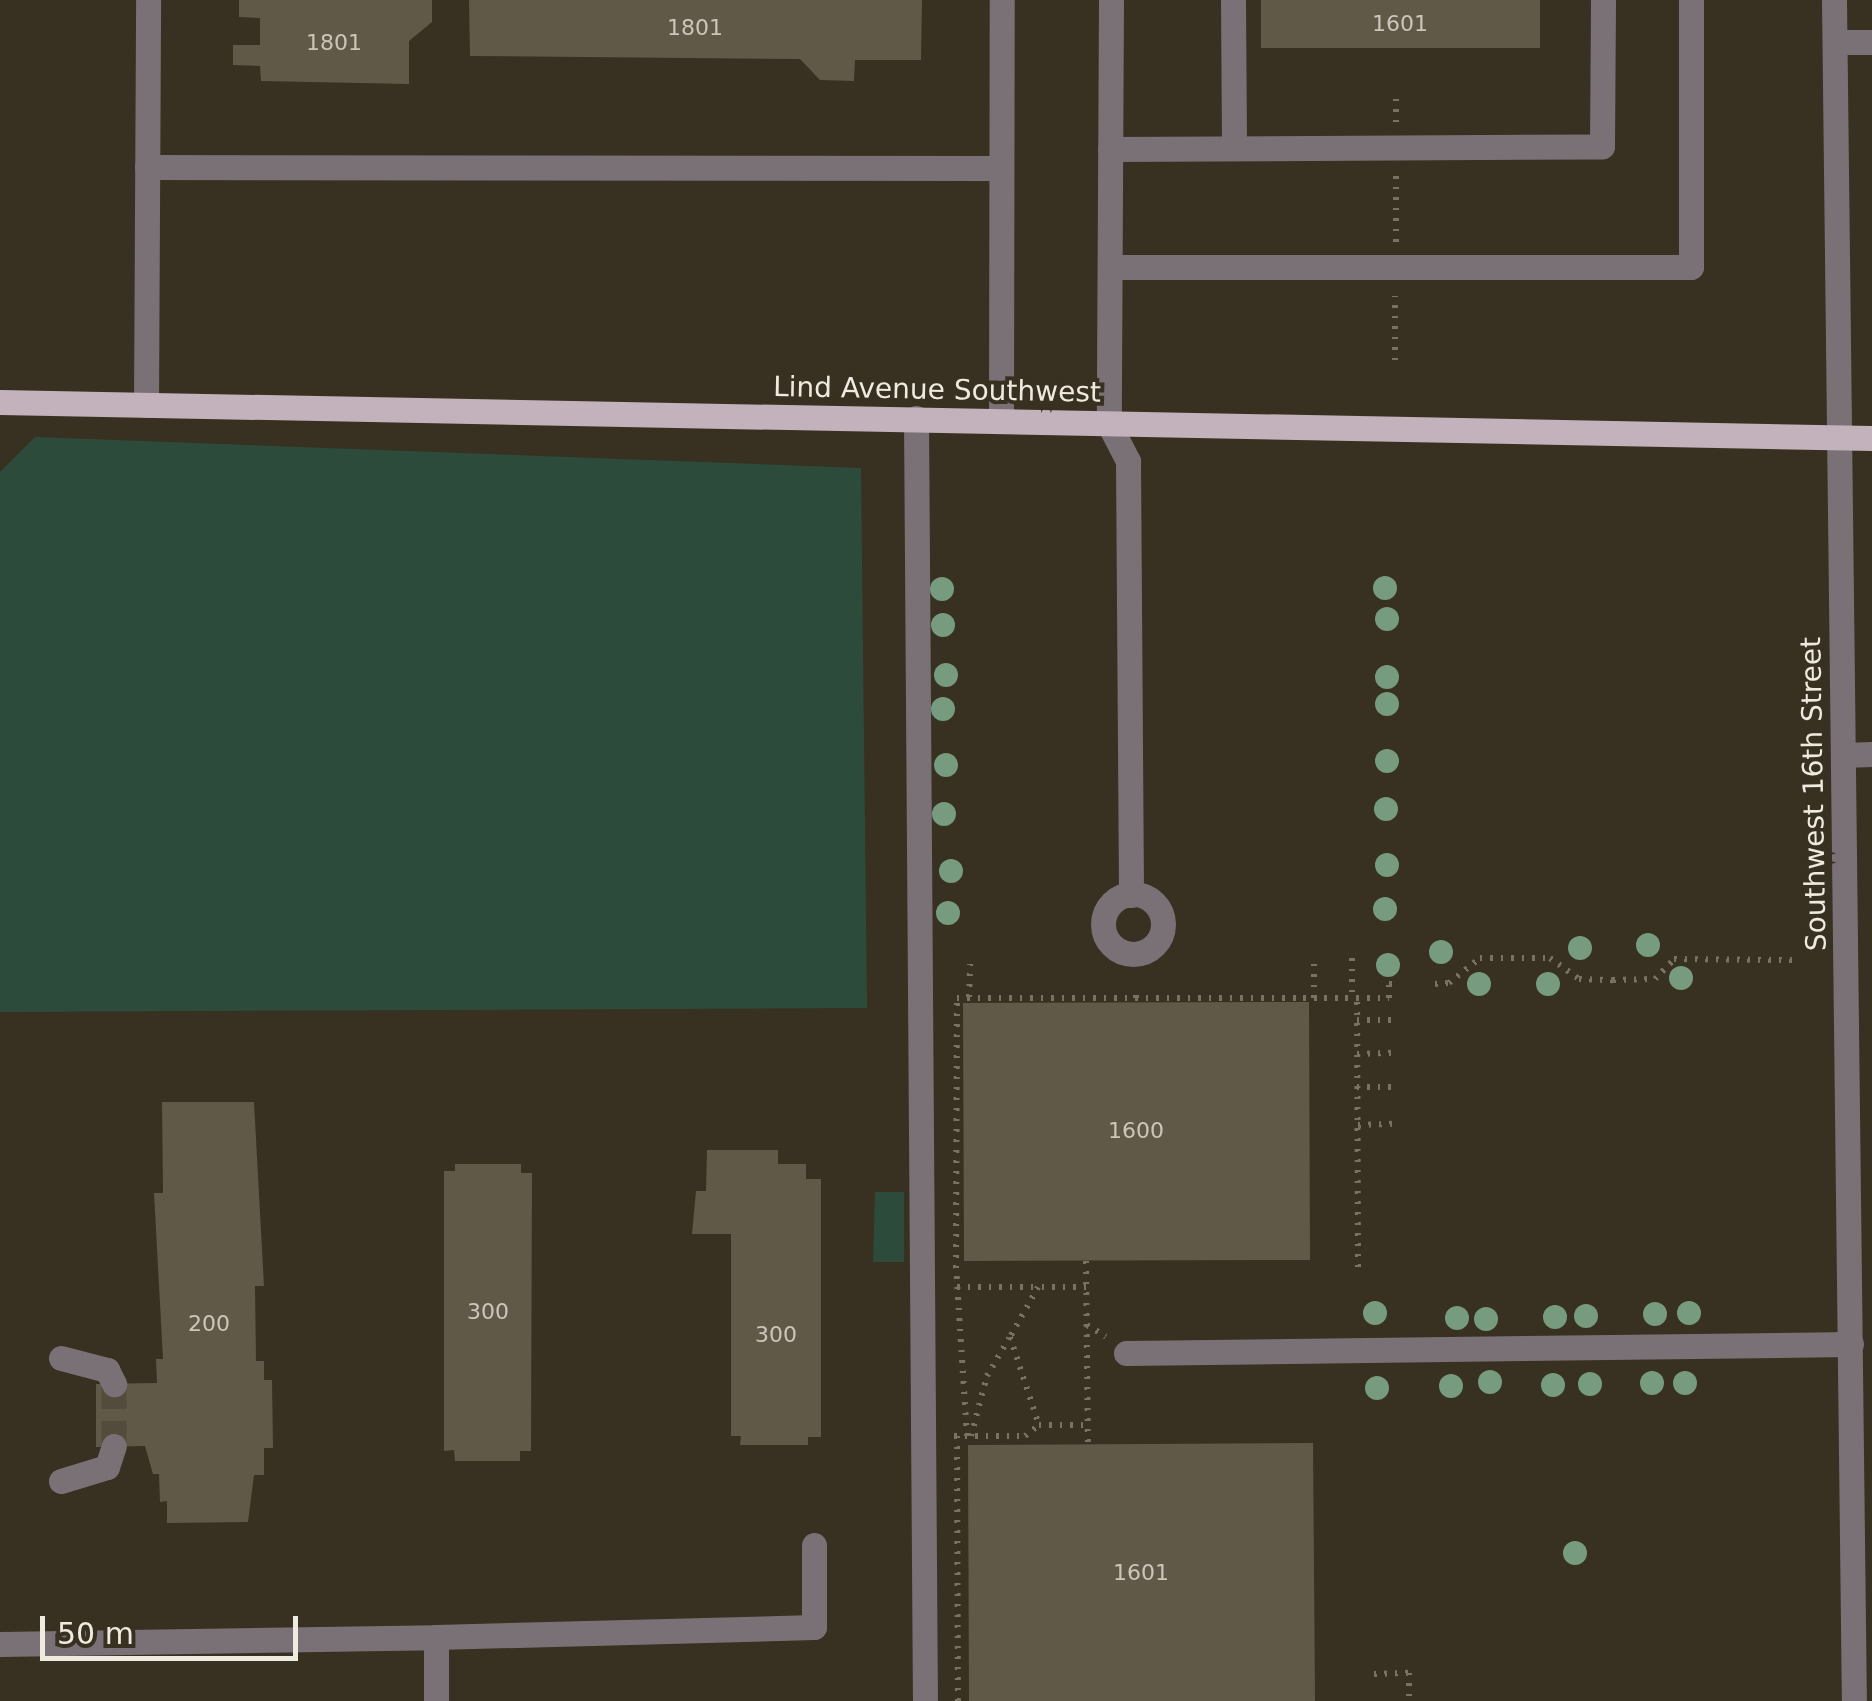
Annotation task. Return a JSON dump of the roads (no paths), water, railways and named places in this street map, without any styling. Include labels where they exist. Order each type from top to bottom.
[{"type":"main road","name":"Lind Avenue Southwest","points":[[0,402],[1872,438]]},
{"type":"street","points":[[146,404],[148,0]]},
{"type":"street","points":[[1000,420],[1002,0]]},
{"type":"street","points":[[1111,0],[1109,424],[1128,461],[1131,895]]},
{"type":"street","points":[[1234,0],[1234,148]]},
{"type":"street","points":[[1110,148],[1602,146],[1603,0]]},
{"type":"street","points":[[1110,267],[1691,266],[1691,0]]},
{"type":"street","name":"Southwest 16th Street","points":[[1834,0],[1845,895],[1860,1145],[1850,1344],[1863,1556],[1854,1588],[1854,1701]]},
{"type":"street","points":[[1835,42],[1872,42]]},
{"type":"street","points":[[147,167],[1002,168]]},
{"type":"street","points":[[916,418],[925,1701]]},
{"type":"street","points":[[1844,755],[1872,754]]},
{"type":"street","points":[[1845,895],[1872,896]]},
{"type":"street","points":[[1126,1353],[1850,1344]]},
{"type":"street","points":[[61,1358],[108,1370],[114,1384]]},
{"type":"street","points":[[61,1481],[107,1467],[114,1446]]},
{"type":"street","points":[[0,1644],[814,1627],[814,1545]]},
{"type":"street","points":[[436,1637],[436,1701]]},
{"type":"tunnel","points":[[114,1384],[114,1446]]}]
